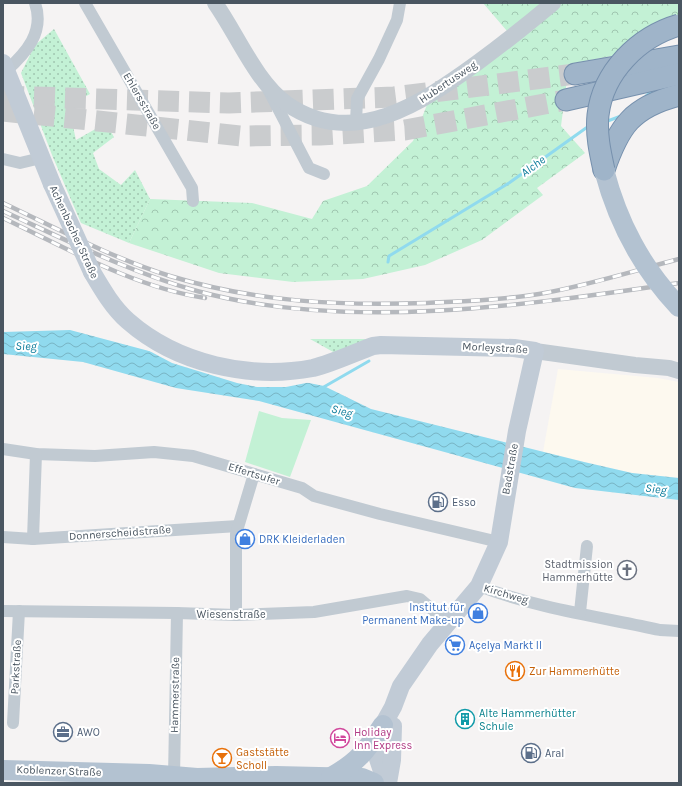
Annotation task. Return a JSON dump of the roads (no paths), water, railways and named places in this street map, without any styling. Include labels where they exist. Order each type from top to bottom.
[{"type":"highway","points":[[604,170],[597,130],[600,101],[606,87],[621,62],[631,52],[656,34],[679,25]]},
{"type":"highway","points":[[575,74],[679,56]]},
{"type":"highway","points":[[566,100],[679,74]]},
{"type":"highway","points":[[604,170],[612,146],[619,132],[628,122],[648,106],[679,95]]},
{"type":"main road","name":"Achenbacher Straße","points":[[4,67],[52,184],[92,272],[115,306],[127,320],[143,332],[180,352],[238,370],[279,373],[309,368]]},
{"type":"main road","points":[[604,170],[621,222],[633,247],[648,270],[679,307]]},
{"type":"main road","name":"Morleystraße","points":[[309,368],[373,346],[381,345],[514,348],[535,351]]},
{"type":"main road","name":"Badstraße","points":[[479,586],[484,578],[499,542],[506,490],[517,431],[535,351]]},
{"type":"main road","name":"Kirchweg","points":[[387,783],[378,759],[383,725],[393,707],[401,686],[413,665],[479,586]]},
{"type":"main road","name":"Kirchweg","points":[[387,783],[392,760],[393,707]]},
{"type":"main road","points":[[331,777],[358,760],[370,746],[383,725]]},
{"type":"main road","name":"Koblenzer Straße","points":[[4,770],[149,774],[174,780],[331,777],[362,778],[374,783]]},
{"type":"street","points":[[4,67],[20,59],[36,35],[38,10],[36,3]]},
{"type":"street","name":"Ehlersstraße","points":[[85,3],[192,188],[194,201]]},
{"type":"street","name":"Hubertusweg","points":[[215,3],[266,85],[309,168],[324,174]]},
{"type":"street","points":[[356,123],[357,99],[380,59],[397,20],[400,3]]},
{"type":"street","name":"Hubertusweg","points":[[266,85],[286,103],[309,116],[329,121],[356,123],[386,116],[429,96],[506,41],[553,3]]},
{"type":"street","points":[[3,159],[20,164],[41,158]]},
{"type":"street","name":"Morleystraße","points":[[535,351],[635,365],[669,368],[679,371]]},
{"type":"street","name":"Effertsufer","points":[[3,448],[36,454],[95,456],[154,452],[193,456],[302,488],[314,496],[380,514],[499,542]]},
{"type":"street","points":[[33,539],[36,454]]},
{"type":"street","points":[[236,615],[236,534],[254,474]]},
{"type":"street","name":"Donnerscheidstraße","points":[[3,537],[33,539],[238,526]]},
{"type":"street","points":[[580,612],[587,546]]},
{"type":"street","name":"Kirchweg","points":[[479,586],[502,594],[580,612],[660,630],[679,631]]},
{"type":"street","name":"Wiesenstraße","points":[[3,611],[236,615],[314,612],[407,596],[420,600],[448,623]]},
{"type":"street","name":"Parkstraße","points":[[13,723],[19,612]]},
{"type":"street","name":"Hammerstraße","points":[[174,780],[177,613]]},
{"type":"water","name":"Sieg","points":[[70,330],[149,351],[324,386],[371,409],[584,462],[632,473],[679,478],[679,500],[575,488],[259,401],[176,388],[83,362],[3,354],[3,332]]},
{"type":"waterway","name":"Alche","points":[[646,96],[655,89]]},
{"type":"waterway","name":"Alche","points":[[605,122],[621,116]]},
{"type":"waterway","name":"Alche","points":[[388,262],[389,256],[509,183],[586,128],[591,126]]},
{"type":"waterway","name":"Alche","points":[[322,388],[369,361]]},
{"type":"tunnel","points":[[3,96],[229,103],[394,97],[575,74]]},
{"type":"tunnel","points":[[3,111],[241,136],[320,135],[405,130],[566,100]]},
{"type":"railway","points":[[3,203],[106,252],[170,276],[234,292],[266,297],[329,303],[394,304],[512,298],[574,287],[679,259]]},
{"type":"railway","points":[[3,211],[122,265],[147,275],[197,291],[254,303],[314,310],[375,312],[437,311],[561,299],[679,283]]},
{"type":"railway","points":[[3,218],[102,266],[127,276],[179,293],[205,298]]},
{"type":"place","name":"Esso","points":[[438,502]]},
{"type":"place","name":"DRK Kleiderladen","points":[[245,539]]},
{"type":"place","name":"Stadtmission Hammerhütte","points":[[627,570]]},
{"type":"place","name":"Institut für Permanent Make-up","points":[[478,613]]},
{"type":"place","name":"Açelya Markt II","points":[[455,645]]},
{"type":"place","name":"Zur Hammerhütte","points":[[515,671]]},
{"type":"place","name":"Alte Hammerhütter Schule","points":[[465,719]]},
{"type":"place","name":"AWO","points":[[63,732]]},
{"type":"place","name":"Holiday Inn Express","points":[[340,738]]},
{"type":"place","name":"Aral","points":[[531,753]]},
{"type":"place","name":"Gaststätte Scholl","points":[[222,758]]}]
